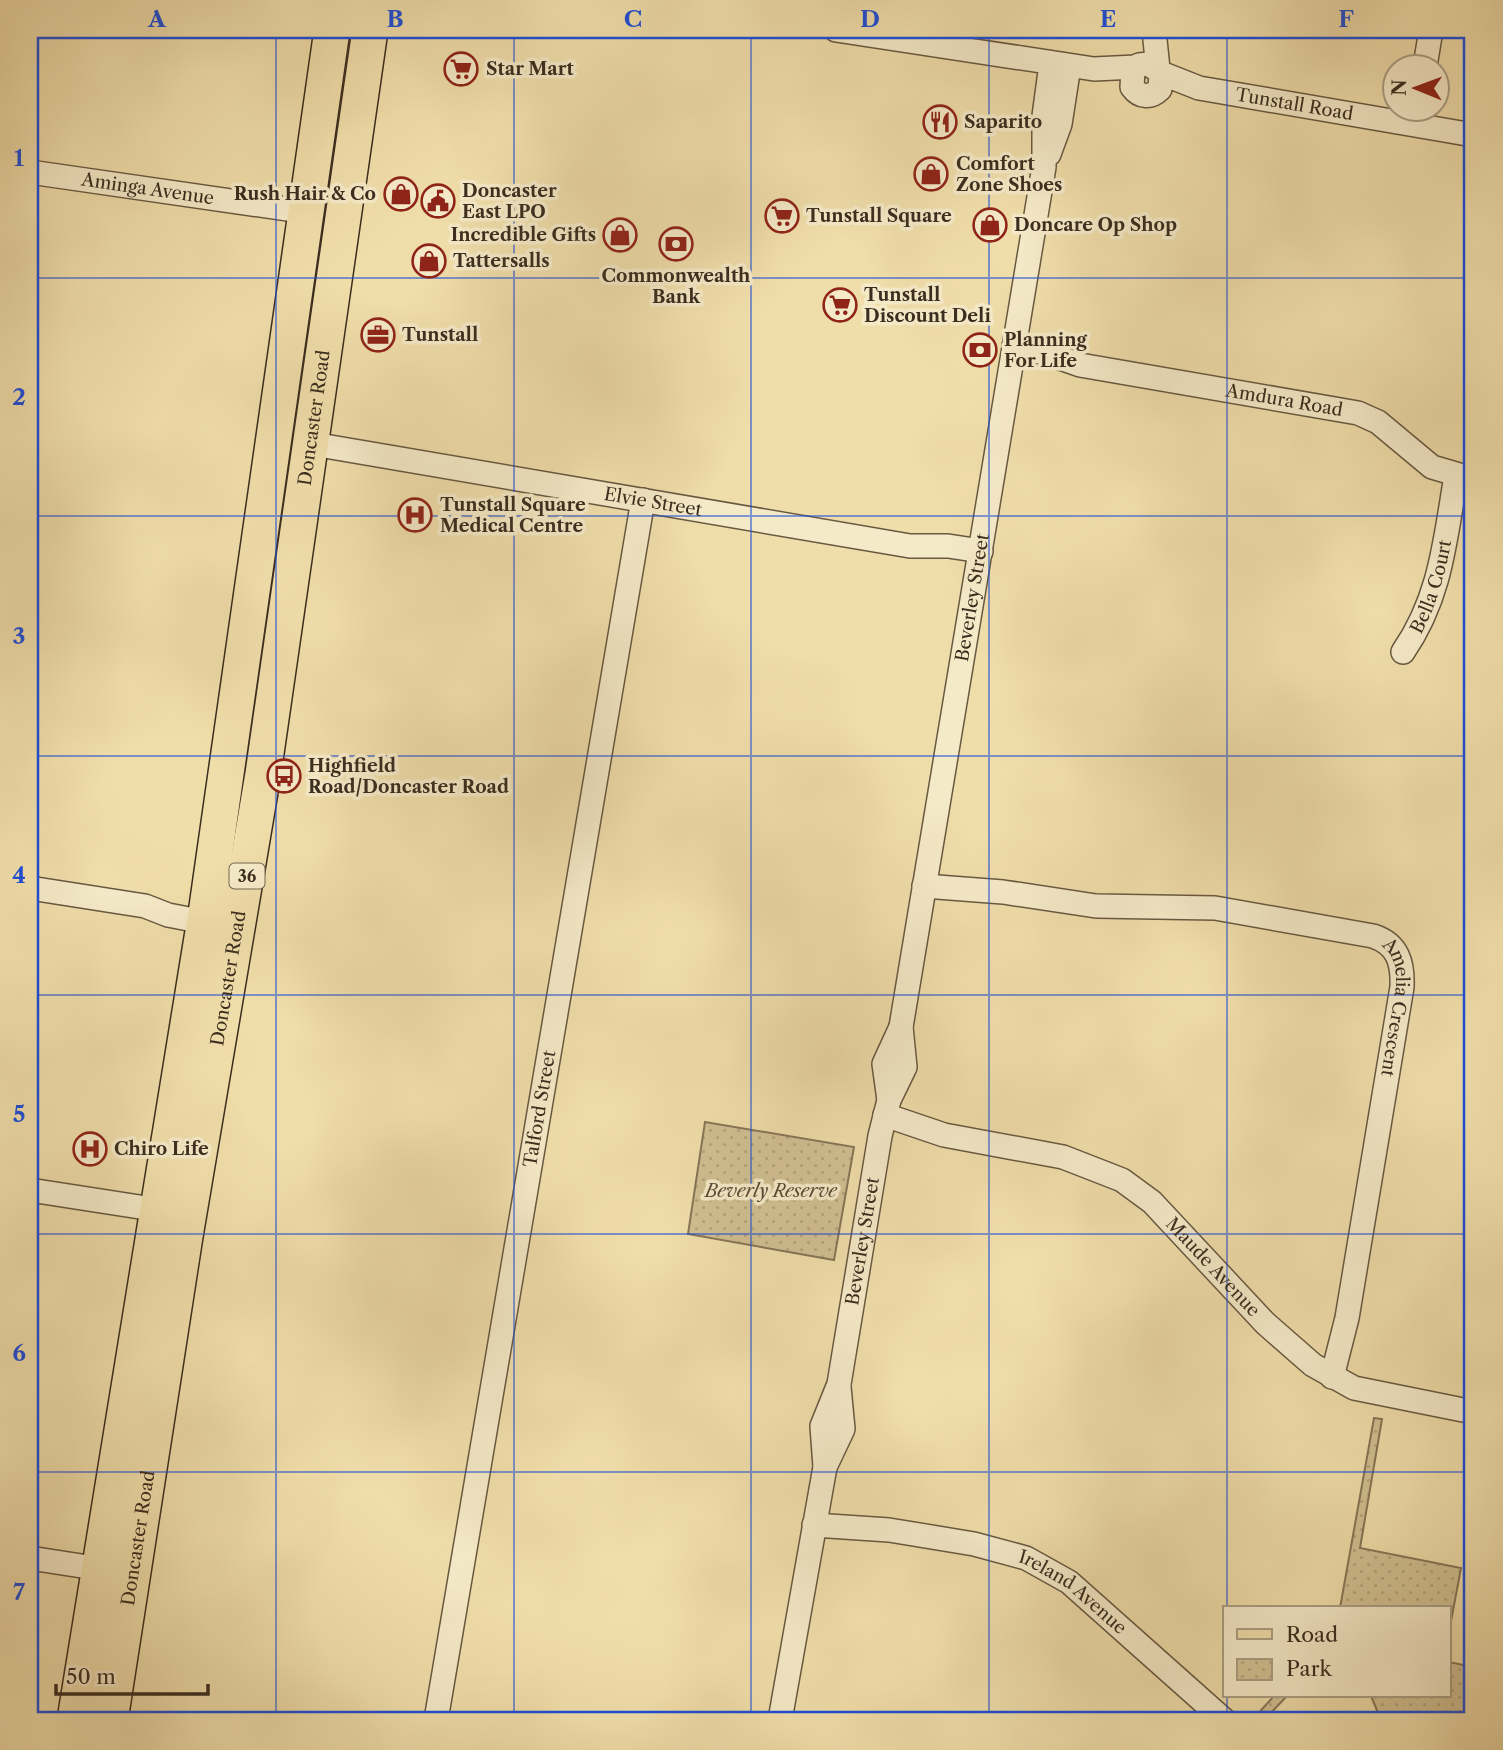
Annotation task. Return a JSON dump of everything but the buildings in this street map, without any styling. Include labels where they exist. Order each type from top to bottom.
[{"type":"main road","name":"Doncaster Road","points":[[75,1720],[206,915],[332,30]]},
{"type":"main road","name":"Doncaster Road","points":[[110,1720],[183,1249],[240,920],[313,444],[370,30]]},
{"type":"main road","points":[[206,915],[240,920]]},
{"type":"street","name":"Tunstall Road","points":[[836,30],[1147,76],[1199,88],[1380,112]]},
{"type":"street","points":[[1147,76],[1154,30]]},
{"type":"street","points":[[1427,52],[1431,30]]},
{"type":"street","name":"Beverley Street","points":[[780,1720],[825,1467],[843,1429],[839,1384],[885,1117],[905,1067],[901,1027],[1044,167],[1044,116],[1060,65]]},
{"type":"street","name":"Tunstall Road","points":[[1432,122],[1473,135]]},
{"type":"street","name":"Aminga Avenue","points":[[30,172],[308,212]]},
{"type":"street","name":"Amdura Road","points":[[1013,354],[1048,366],[1080,365],[1359,413],[1378,422],[1432,467],[1464,477]]},
{"type":"street","name":"Elvie Street","points":[[313,444],[980,558]]},
{"type":"street","name":"Bella Court","points":[[1403,652],[1422,623],[1437,586],[1464,477]]},
{"type":"street","name":"Talford Street","points":[[436,1720],[643,500]]},
{"type":"street","name":"Amelia Crescent","points":[[926,879],[1096,906],[1215,908],[1373,936],[1387,942],[1397,952],[1403,973],[1402,987],[1345,1330],[1332,1377]]},
{"type":"street","points":[[30,888],[145,906],[170,903],[206,915]]},
{"type":"street","name":"Maude Avenue","points":[[885,1117],[944,1135],[1063,1157],[1122,1180],[1152,1202],[1285,1343],[1332,1377],[1371,1393],[1473,1412]]},
{"type":"street","points":[[30,1190],[159,1210]]},
{"type":"street","name":"Ireland Avenue","points":[[816,1516],[1007,1552],[1051,1571],[1084,1595],[1224,1720]]},
{"type":"street","points":[[30,1558],[101,1569]]},
{"type":"green space","name":"Beverly Reserve","points":[[705,1122],[854,1147],[834,1260],[688,1234]]},
{"type":"green space","points":[[1374,1418],[1382,1419],[1360,1548],[1461,1568],[1450,1627],[1450,1606],[1340,1606]]},
{"type":"green space","points":[[1450,1662],[1473,1667],[1473,1720],[1381,1720],[1372,1698],[1450,1698]]},
{"type":"green space","points":[[1272,1698],[1285,1698],[1264,1720],[1252,1720]]},
{"type":"place","name":"Star Mart","points":[[461,69]]},
{"type":"place","name":"Saparito","points":[[940,122]]},
{"type":"place","name":"Comfort Zone Shoes","points":[[931,174]]},
{"type":"place","name":"Rush Hair & Co","points":[[401,194]]},
{"type":"place","name":"Doncaster East LPO","points":[[438,201]]},
{"type":"place","name":"Tunstall Square","points":[[782,216]]},
{"type":"place","name":"Doncare Op Shop","points":[[990,225]]},
{"type":"place","name":"Incredible Gifts","points":[[620,235]]},
{"type":"place","name":"Commonwealth Bank","points":[[676,244]]},
{"type":"place","name":"Tattersalls","points":[[429,261]]},
{"type":"place","name":"Tunstall Discount Deli","points":[[840,305]]},
{"type":"place","name":"Tunstall","points":[[378,335]]},
{"type":"place","name":"Planning For Life","points":[[980,350]]},
{"type":"place","name":"Tunstall Square Medical Centre","points":[[415,515]]},
{"type":"place","name":"Highfield Road/Doncaster Road","points":[[284,776]]},
{"type":"place","name":"Chiro Life","points":[[90,1149]]}]
